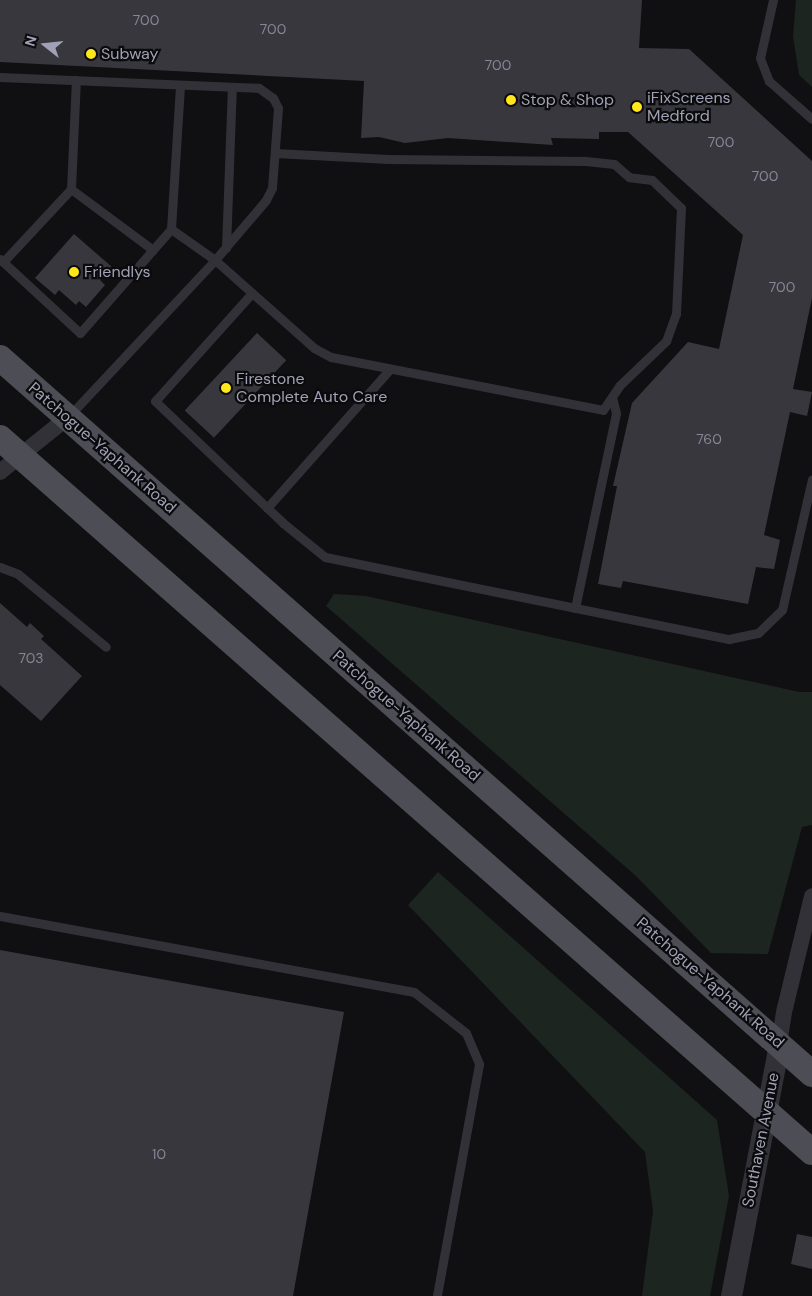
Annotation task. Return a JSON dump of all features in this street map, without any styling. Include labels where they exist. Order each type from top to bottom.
[{"type":"main road","name":"Patchogue-Yaphank Road","points":[[0,358],[812,1074]]},
{"type":"main road","points":[[0,438],[812,1152]]},
{"type":"street","points":[[0,472],[67,418]]},
{"type":"street","name":"Southaven Avenue","points":[[731,1296],[779,1044],[811,896]]},
{"type":"lane","points":[[773,0],[760,58],[769,82],[812,119]]},
{"type":"lane","points":[[0,77],[259,88],[273,98],[278,108],[272,188],[266,200],[226,248],[67,418]]},
{"type":"lane","points":[[76,80],[71,189],[1,261],[80,333],[171,229],[180,85]]},
{"type":"lane","points":[[226,248],[232,87]]},
{"type":"lane","points":[[171,229],[215,260],[314,348],[331,357],[603,410],[612,397],[666,341],[676,314],[681,208],[652,180],[629,177],[614,164],[388,159],[275,153]]},
{"type":"lane","points":[[71,189],[153,250]]},
{"type":"lane","points":[[252,293],[155,401],[267,508],[325,557],[729,639],[758,633],[782,610],[812,479]]},
{"type":"lane","points":[[267,508],[390,369]]},
{"type":"lane","points":[[575,608],[616,413],[612,397]]},
{"type":"lane","points":[[0,567],[18,574],[106,647]]},
{"type":"lane","points":[[0,916],[414,992],[466,1033],[479,1064],[437,1296]]},
{"type":"shaded area","points":[[796,0],[812,0],[812,87],[799,75],[793,36]]},
{"type":"shaded area","points":[[334,594],[366,596],[799,692],[812,692],[812,825],[802,827],[768,954],[711,953],[636,876],[326,606]]},
{"type":"shaded area","points":[[438,872],[717,1120],[729,1196],[710,1296],[642,1296],[653,1211],[645,1152],[408,905]]},
{"type":"building","points":[[0,0],[642,0],[639,48],[689,49],[812,161],[812,298],[793,389],[812,392],[807,416],[790,412],[764,535],[780,540],[774,569],[756,567],[748,604],[623,581],[621,588],[598,584],[617,486],[613,486],[632,403],[688,342],[719,349],[743,235],[628,132],[599,132],[599,139],[551,138],[553,145],[448,138],[405,143],[379,137],[361,138],[364,81],[0,62]]},
{"type":"building","name":"Friendlys","points":[[74,234],[112,267],[100,280],[105,285],[86,307],[79,301],[76,305],[59,290],[55,295],[35,278]]},
{"type":"building","points":[[257,333],[286,360],[214,438],[185,411]]},
{"type":"building","points":[[0,603],[27,627],[30,623],[44,636],[41,639],[82,676],[41,721],[0,685]]},
{"type":"building","points":[[0,950],[344,1012],[293,1296],[0,1296]]},
{"type":"building","points":[[797,1234],[812,1237],[812,1269],[791,1264]]},
{"type":"place","name":"Subway","points":[[91,54]]},
{"type":"place","name":"Stop & Shop","points":[[511,100]]},
{"type":"place","name":"iFixScreens Medford","points":[[637,107]]},
{"type":"place","name":"Friendlys","points":[[74,272]]},
{"type":"place","name":"Firestone Complete Auto Care","points":[[226,388]]}]
